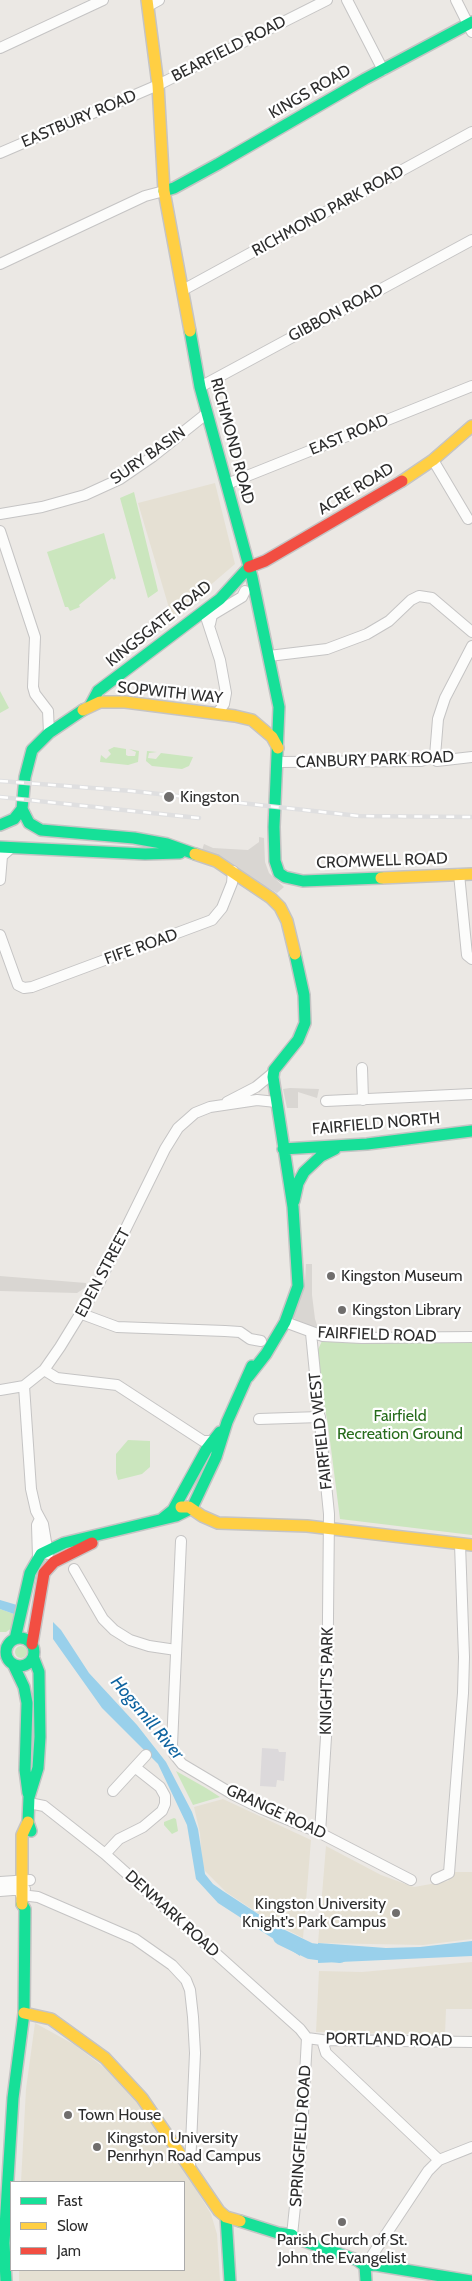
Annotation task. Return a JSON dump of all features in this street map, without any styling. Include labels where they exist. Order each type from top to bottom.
[{"type":"main road","name":"RICHMOND ROAD","points":[[148,3],[158,85],[164,191],[200,387],[248,567],[250,592],[269,656],[279,707],[274,827],[275,861],[279,872],[294,880]]},
{"type":"main road","name":"KINGS ROAD","points":[[164,191],[174,188],[218,164],[383,70],[471,26]]},
{"type":"main road","name":"ACRE ROAD","points":[[248,567],[265,561],[393,487],[433,460],[472,426]]},
{"type":"main road","name":"KINGSGATE ROAD","points":[[90,706],[98,691],[220,599],[248,567]]},
{"type":"main road","points":[[220,599],[250,592]]},
{"type":"main road","name":"SOPWITH WAY","points":[[22,809],[28,760],[32,750],[49,733],[90,706],[100,702],[125,702],[252,720],[272,736],[278,748]]},
{"type":"main road","points":[[0,825],[14,819],[22,809],[29,823],[41,830],[134,838],[167,844],[216,861],[233,871],[271,898],[280,907],[288,921],[306,1009],[305,1023],[298,1040],[273,1072],[293,1207],[298,1286],[285,1322],[266,1354],[248,1377]]},
{"type":"main road","points":[[0,847],[76,849],[146,854],[189,852]]},
{"type":"main road","name":"CROMWELL ROAD","points":[[294,880],[472,874]]},
{"type":"main road","name":"FAIRFIELD NORTH","points":[[283,1149],[347,1145],[472,1131]]},
{"type":"main road","points":[[293,1207],[298,1183],[304,1172],[321,1156],[347,1145]]},
{"type":"main road","points":[[173,1510],[211,1443],[227,1422],[248,1377],[261,1341],[283,1302],[297,1263]]},
{"type":"main road","points":[[6,2281],[2,2254],[13,2098],[24,2013],[25,1909],[21,1903],[25,1888],[22,1835],[28,1822],[29,1800],[25,1770],[27,1703],[24,1687],[7,1660],[6,1648],[20,1622],[30,1573],[43,1554],[64,1543],[160,1520],[184,1513],[192,1508],[216,1457],[211,1443]]},
{"type":"main road","points":[[160,1520],[173,1510],[186,1506],[218,1523],[261,1523],[329,1528],[472,1545]]},
{"type":"main road","points":[[29,1800],[36,1777],[40,1744],[39,1672],[34,1659],[35,1653],[32,1644],[41,1580],[48,1567],[54,1562],[94,1543],[112,1531]]},
{"type":"main road","points":[[9,1640],[27,1639],[32,1644]]},
{"type":"main road","points":[[7,1660],[24,1666],[34,1659]]},
{"type":"main road","points":[[24,2013],[51,2019],[105,2058],[142,2098],[219,2211],[226,2218],[278,2233],[292,2234],[295,2238],[357,2260],[365,2266],[471,2281]]},
{"type":"main road","points":[[226,2218],[230,2281]]},
{"type":"main road","points":[[365,2266],[366,2281]]},
{"type":"street","points":[[0,48],[103,0]]},
{"type":"street","points":[[148,3],[159,0]]},
{"type":"street","name":"BEARFIELD ROAD","points":[[158,85],[327,0]]},
{"type":"street","points":[[348,0],[383,70]]},
{"type":"street","points":[[456,0],[471,26]]},
{"type":"street","name":"EASTBURY ROAD","points":[[0,153],[158,85]]},
{"type":"street","name":"RICHMOND PARK ROAD","points":[[183,290],[472,132]]},
{"type":"street","points":[[0,264],[145,196],[164,191]]},
{"type":"street","name":"GIBBON ROAD","points":[[200,387],[472,240]]},
{"type":"street","name":"EAST ROAD","points":[[226,484],[472,386]]},
{"type":"street","name":"SURY BASIN","points":[[0,514],[42,507],[85,495],[120,479],[152,457],[206,414]]},
{"type":"street","points":[[433,460],[468,519]]},
{"type":"street","points":[[0,531],[35,637],[33,687],[35,694],[48,711],[49,733]]},
{"type":"street","name":"KINGSGATE ROAD","points":[[210,624],[212,616],[250,592]]},
{"type":"street","points":[[269,656],[327,649],[367,634],[389,621],[411,600],[424,596],[439,602],[472,632]]},
{"type":"street","points":[[207,609],[206,617],[210,624],[218,654],[226,698],[216,714]]},
{"type":"street","points":[[434,756],[438,719],[445,698],[472,646]]},
{"type":"street","name":"CANBURY PARK ROAD","points":[[278,762],[421,761],[434,756],[437,761],[472,757]]},
{"type":"street","points":[[0,840],[57,843],[76,849]]},
{"type":"street","points":[[0,880],[2,856],[12,847]]},
{"type":"street","name":"FIFE ROAD","points":[[0,935],[18,984],[24,988],[32,987],[206,923],[215,918],[222,908],[232,883],[233,871]]},
{"type":"street","points":[[459,874],[467,955],[472,959]]},
{"type":"street","points":[[362,1068],[363,1100]]},
{"type":"street","points":[[224,1104],[256,1087],[273,1072]]},
{"type":"street","points":[[326,1102],[472,1094]]},
{"type":"street","points":[[224,1104],[257,1100],[276,1102]]},
{"type":"street","name":"EDEN STREET","points":[[0,1390],[24,1386],[44,1370],[82,1314],[98,1286],[178,1128],[195,1113],[224,1104]]},
{"type":"street","points":[[82,1314],[117,1327],[240,1332],[250,1339],[261,1341]]},
{"type":"street","name":"FAIRFIELD ROAD","points":[[285,1322],[311,1333],[362,1338],[472,1337]]},
{"type":"street","name":"FAIRFIELD WEST","points":[[311,1333],[329,1528]]},
{"type":"street","points":[[44,1370],[57,1378],[118,1385],[211,1443]]},
{"type":"street","points":[[24,1386],[30,1480],[40,1520],[37,1525],[43,1554],[48,1567]]},
{"type":"street","points":[[259,1419],[320,1417]]},
{"type":"street","name":"KNIGHT'S PARK","points":[[320,1833],[327,1721],[329,1528]]},
{"type":"street","name":"GRANGE ROAD","points":[[181,1541],[172,1745],[174,1754],[182,1764],[234,1795],[320,1833],[411,1880]]},
{"type":"street","points":[[436,1878],[449,1873],[463,1693],[464,1657],[460,1544]]},
{"type":"street","points":[[74,1568],[103,1618],[114,1630],[130,1640],[149,1646],[176,1650]]},
{"type":"street","points":[[114,1792],[146,1755]]},
{"type":"street","points":[[105,1854],[119,1839],[143,1827],[162,1811],[165,1804],[165,1796],[160,1787],[136,1768]]},
{"type":"street","name":"DENMARK ROAD","points":[[29,1800],[44,1806],[105,1854],[300,2029],[307,2038]]},
{"type":"street","points":[[0,1882],[25,1888],[135,1939],[172,1965],[186,1980],[190,1990],[194,2017],[195,2054],[190,2167]]},
{"type":"street","points":[[0,1891],[25,1888]]},
{"type":"street","name":"PORTLAND ROAD","points":[[307,2038],[322,2040],[472,2042]]},
{"type":"street","name":"SPRINGFIELD ROAD","points":[[292,2234],[301,2149],[307,2038]]},
{"type":"street","points":[[322,2040],[326,2053],[440,2160]]},
{"type":"street","points":[[365,2266],[428,2171],[440,2160],[472,2147]]},
{"type":"shaded area","points":[[215,483],[235,564],[172,618],[138,503]]},
{"type":"shaded area","points":[[259,837],[264,838],[265,862],[269,873],[284,887],[277,893],[202,850],[204,844],[213,848],[248,850],[259,842]]},
{"type":"shaded area","points":[[283,1089],[319,1089],[317,1098],[298,1092],[298,1108],[287,1108]]},
{"type":"shaded area","points":[[306,1264],[312,1264],[312,1295],[315,1319],[317,1325],[321,1327],[320,1330],[295,1320],[293,1314],[305,1282]]},
{"type":"shaded area","points":[[0,1276],[86,1283],[86,1287],[77,1293],[0,1291]]},
{"type":"shaded area","points":[[262,1748],[278,1749],[279,1752],[286,1752],[284,1781],[277,1780],[276,1787],[260,1786]]},
{"type":"shaded area","points":[[223,1799],[311,1840],[303,1938],[268,1920],[226,1892],[205,1871],[202,1862],[200,1833],[194,1807]]},
{"type":"shaded area","name":"Kingston University Knight's Park Campus","points":[[326,1846],[381,1875],[414,1887],[448,1881],[454,1872],[472,1872],[472,1939],[423,1945],[318,1943]]},
{"type":"shaded area","points":[[472,1962],[472,2009],[446,2009],[445,2035],[316,2032],[319,1971],[362,1972]]},
{"type":"shaded area","name":"Kingston University Penrhyn Road Campus","points":[[35,2023],[75,2045],[124,2083],[176,2156],[211,2214],[217,2234],[220,2281],[19,2281],[19,2271],[185,2271],[185,2181],[21,2181],[26,2089]]},
{"type":"green space","points":[[134,492],[158,591],[148,598],[120,498]]},
{"type":"green space","points":[[104,533],[116,578],[114,580],[112,578],[79,605],[80,607],[70,611],[68,607],[65,607],[47,552]]},
{"type":"green space","points":[[0,691],[9,708],[0,713]]},
{"type":"green space","points":[[114,747],[126,749],[126,755],[128,756],[135,756],[136,752],[129,749],[139,751],[138,762],[128,765],[100,762],[101,755],[106,759],[111,754],[108,750]]},
{"type":"green space","points":[[147,751],[157,752],[149,753],[148,758],[156,759],[161,753],[193,757],[189,766],[182,769],[152,766],[146,761]]},
{"type":"green space","name":"Fairfield Recreation Ground","points":[[322,1341],[472,1343],[472,1535],[340,1519],[328,1425],[315,1356]]},
{"type":"green space","points":[[128,1440],[150,1441],[150,1467],[142,1474],[118,1480],[116,1454]]},
{"type":"green space","points":[[0,1609],[14,1614],[12,1628],[6,1632],[0,1632]]},
{"type":"green space","points":[[19,1646],[23,1646],[27,1652],[23,1658],[19,1658],[15,1654],[15,1650]]},
{"type":"green space","points":[[176,1771],[206,1788],[220,1797],[193,1805]]},
{"type":"green space","points":[[176,1819],[178,1831],[172,1834],[164,1825],[164,1822]]},
{"type":"water","points":[[0,1600],[17,1605],[14,1614],[0,1609]]},
{"type":"water","points":[[53,1622],[61,1630],[89,1673],[137,1725],[166,1762],[192,1812],[198,1829],[205,1874],[213,1884],[301,1942],[300,1956],[218,1903],[196,1879],[187,1825],[158,1764],[102,1708],[53,1639]]},
{"type":"water","points":[[472,1941],[472,1956],[318,1963],[318,1943],[386,1948],[420,1947]]},
{"type":"waterway","name":"Hogsmill River","points":[[281,1937],[310,1951],[340,1955]]},
{"type":"railway","points":[[0,781],[132,791],[359,816],[472,817]]},
{"type":"railway","points":[[0,797],[199,818]]},
{"type":"traffic: fast","points":[[164,191],[174,188],[218,164],[365,79],[472,22]]},
{"type":"traffic: fast","points":[[190,331],[200,387],[252,577],[279,707],[274,827],[275,861],[279,873],[285,877],[303,881],[381,878]]},
{"type":"traffic: fast","points":[[90,706],[98,691],[220,599],[249,567]]},
{"type":"traffic: fast","points":[[83,710],[49,733],[32,750],[25,777],[22,809],[29,823],[41,830],[134,838],[167,844],[195,854]]},
{"type":"traffic: fast","points":[[0,825],[14,819],[22,809]]},
{"type":"traffic: fast","points":[[0,847],[145,854],[180,853]]},
{"type":"traffic: fast","points":[[248,1377],[266,1354],[285,1322],[298,1286],[293,1207],[273,1077],[274,1070],[298,1040],[305,1023],[304,995],[295,954]]},
{"type":"traffic: fast","points":[[283,1149],[367,1144],[472,1131]]},
{"type":"traffic: fast","points":[[294,1201],[298,1183],[304,1172],[321,1156],[335,1149]]},
{"type":"traffic: fast","points":[[15,1639],[30,1573],[41,1554],[64,1543],[176,1516],[192,1508],[216,1457],[227,1422],[252,1366]]},
{"type":"traffic: fast","points":[[162,1519],[173,1510],[206,1450],[220,1432]]},
{"type":"traffic: fast","points":[[20,1638],[30,1642],[34,1652],[30,1662],[20,1666],[10,1662],[6,1652],[10,1642],[20,1638]]},
{"type":"traffic: fast","points":[[31,1831],[28,1822],[29,1797],[38,1768],[40,1737],[39,1672],[34,1659]]},
{"type":"traffic: fast","points":[[14,1666],[24,1687],[27,1703],[25,1770],[28,1793]]},
{"type":"traffic: fast","points":[[6,2281],[4,2243],[13,2098],[24,2013],[25,1909],[22,1904]]},
{"type":"traffic: fast","points":[[226,2217],[230,2281]]},
{"type":"traffic: fast","points":[[240,2221],[278,2233],[292,2235],[295,2238],[357,2260],[365,2266],[375,2265],[471,2281]]},
{"type":"traffic: fast","points":[[365,2266],[366,2281]]},
{"type":"traffic: slow","points":[[147,0],[158,85],[164,191],[190,331]]},
{"type":"traffic: slow","points":[[402,481],[433,460],[472,426]]},
{"type":"traffic: slow","points":[[83,710],[100,702],[125,702],[235,716],[252,720],[272,737],[278,748]]},
{"type":"traffic: slow","points":[[195,854],[216,861],[271,898],[280,907],[287,921],[295,954]]},
{"type":"traffic: slow","points":[[381,878],[472,874]]},
{"type":"traffic: slow","points":[[181,1507],[189,1507],[202,1516],[218,1523],[307,1526],[472,1545]]},
{"type":"traffic: slow","points":[[22,1904],[22,1835],[28,1822]]},
{"type":"traffic: slow","points":[[24,2013],[51,2019],[105,2058],[142,2098],[219,2211],[226,2217],[240,2221]]},
{"type":"traffic: jam","points":[[249,567],[265,561],[402,481]]},
{"type":"traffic: jam","points":[[32,1644],[44,1573],[54,1562],[92,1543]]},
{"type":"place","name":"Kingston","points":[[169,797]]},
{"type":"place","name":"Kingston Museum","points":[[331,1276]]},
{"type":"place","name":"Kingston Library","points":[[342,1310]]},
{"type":"place","name":"Kingston University Knight's Park Campus","points":[[396,1913]]},
{"type":"place","name":"Town House","points":[[68,2115]]},
{"type":"place","name":"Kingston University Penrhyn Road Campus","points":[[97,2147]]},
{"type":"place","name":"Parish Church of St. John the Evangelist","points":[[342,2222]]}]
